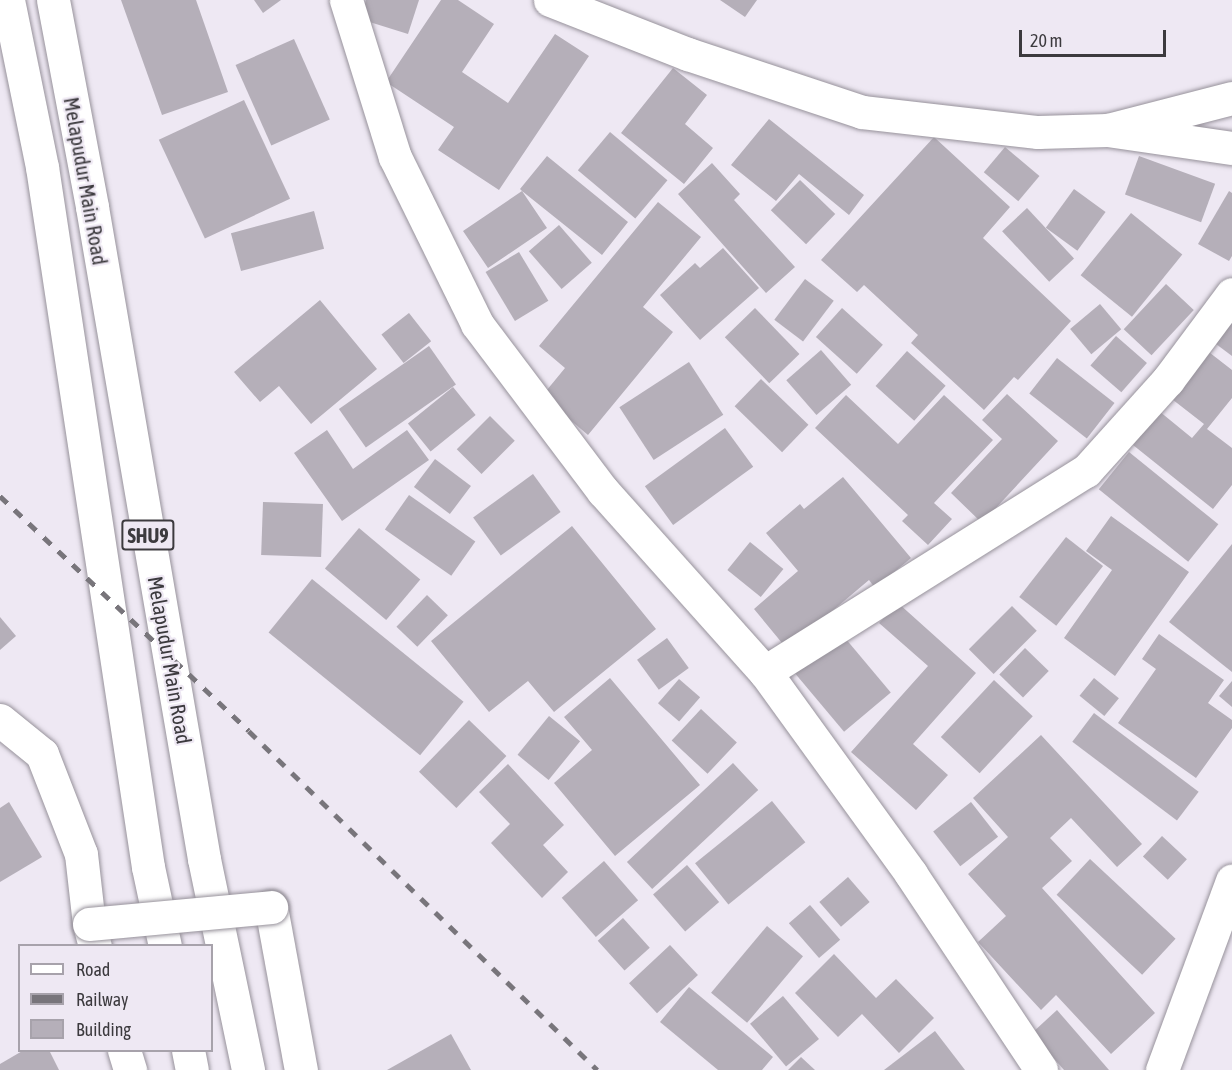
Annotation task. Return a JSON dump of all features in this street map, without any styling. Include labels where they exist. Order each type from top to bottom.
[{"type":"street","name":"Melapudur Main Road","points":[[8,0],[42,167],[148,867],[165,944]]},
{"type":"street","name":"Melapudur Main Road","points":[[53,0],[94,219],[204,859],[248,1070]]},
{"type":"street","points":[[346,0],[395,157],[477,324],[603,491],[765,672],[911,874],[1041,1070]]},
{"type":"street","points":[[550,0],[688,54],[862,112],[1038,132],[1108,130],[1232,148]]},
{"type":"street","points":[[1108,130],[1232,98]]},
{"type":"street","points":[[765,672],[1086,471],[1168,380],[1232,294]]},
{"type":"street","points":[[0,720],[42,754],[81,854],[92,934],[271,907],[301,1070]]},
{"type":"street","points":[[1162,1070],[1232,880]]},
{"type":"street","points":[[125,1052],[130,1070]]},
{"type":"street","points":[[188,1052],[192,1070]]},
{"type":"building","points":[[121,0],[196,0],[228,92],[162,115]]},
{"type":"building","points":[[254,0],[281,0],[263,13]]},
{"type":"building","points":[[366,0],[419,0],[408,34],[360,19]]},
{"type":"building","points":[[441,0],[458,0],[494,24],[462,72],[508,103],[555,34],[589,56],[499,190],[438,150],[454,127],[386,82]]},
{"type":"building","points":[[720,0],[757,0],[745,17]]},
{"type":"building","points":[[294,39],[330,119],[271,145],[236,65]]},
{"type":"building","points":[[673,68],[707,95],[685,124],[713,148],[684,184],[621,133]]},
{"type":"building","points":[[244,100],[290,199],[205,239],[159,140]]},
{"type":"building","points":[[769,119],[864,195],[849,215],[799,174],[776,201],[731,165]]},
{"type":"building","points":[[610,132],[667,180],[635,219],[578,170]]},
{"type":"building","points":[[934,137],[1010,207],[983,238],[1071,321],[1018,380],[1014,377],[984,410],[911,343],[918,335],[864,285],[857,292],[821,260]]},
{"type":"building","points":[[1005,147],[1039,176],[1018,201],[984,172]]},
{"type":"building","points":[[547,156],[628,222],[602,255],[520,189]]},
{"type":"building","points":[[1139,156],[1215,184],[1201,222],[1125,195]]},
{"type":"building","points":[[712,163],[740,194],[734,200],[795,267],[766,293],[678,194]]},
{"type":"building","points":[[800,180],[835,214],[806,244],[771,210]]},
{"type":"building","points":[[1074,189],[1106,212],[1077,251],[1046,228]]},
{"type":"building","points":[[522,191],[547,228],[488,268],[463,231]]},
{"type":"building","points":[[1229,191],[1232,193],[1232,256],[1229,261],[1198,244]]},
{"type":"building","points":[[658,202],[701,237],[643,307],[673,332],[588,435],[542,396],[565,368],[539,346]]},
{"type":"building","points":[[1027,208],[1074,258],[1049,282],[1002,231]]},
{"type":"building","points":[[314,211],[324,249],[241,271],[231,233]]},
{"type":"building","points":[[1131,213],[1182,255],[1132,317],[1081,275]]},
{"type":"building","points":[[559,225],[592,263],[562,289],[529,251]]},
{"type":"building","points":[[723,248],[759,288],[700,340],[660,295],[695,263],[700,268]]},
{"type":"building","points":[[519,252],[548,301],[515,321],[486,272]]},
{"type":"building","points":[[805,279],[834,301],[803,341],[774,320]]},
{"type":"building","points":[[1166,284],[1194,310],[1152,355],[1124,329]]},
{"type":"building","points":[[320,300],[377,369],[311,424],[279,386],[260,402],[234,372]]},
{"type":"building","points":[[1100,304],[1121,329],[1091,354],[1070,329]]},
{"type":"building","points":[[755,308],[799,354],[769,383],[725,337]]},
{"type":"building","points":[[842,308],[883,345],[857,374],[816,337]]},
{"type":"building","points":[[409,313],[431,341],[404,363],[381,335]]},
{"type":"building","points":[[1232,321],[1232,356],[1216,344]]},
{"type":"building","points":[[1116,336],[1147,363],[1121,392],[1090,365]]},
{"type":"building","points":[[429,346],[456,385],[366,448],[339,409]]},
{"type":"building","points":[[1205,349],[1232,370],[1232,398],[1207,429],[1232,448],[1232,485],[1213,509],[1133,445],[1159,411],[1192,438],[1204,424],[1168,396]]},
{"type":"building","points":[[821,350],[851,385],[816,415],[786,380]]},
{"type":"building","points":[[907,351],[946,386],[914,421],[876,386]]},
{"type":"building","points":[[1057,358],[1115,403],[1087,438],[1029,393]]},
{"type":"building","points":[[689,362],[723,415],[654,460],[619,407]]},
{"type":"building","points":[[761,379],[808,425],[782,452],[735,406]]},
{"type":"building","points":[[453,387],[476,415],[431,451],[408,424]]},
{"type":"building","points":[[1007,394],[1058,441],[982,523],[951,493],[1002,439],[982,420]]},
{"type":"building","points":[[846,395],[898,444],[944,395],[993,440],[934,503],[952,519],[928,545],[902,521],[908,515],[815,428]]},
{"type":"building","points":[[490,416],[515,441],[482,474],[457,449]]},
{"type":"building","points":[[725,428],[753,467],[673,525],[645,486]]},
{"type":"building","points":[[327,430],[353,469],[407,430],[429,460],[342,521],[294,453]]},
{"type":"building","points":[[1129,452],[1218,524],[1188,562],[1099,489]]},
{"type":"building","points":[[435,459],[471,486],[450,514],[414,487]]},
{"type":"building","points":[[533,474],[561,512],[501,556],[473,517]]},
{"type":"building","points":[[843,477],[911,558],[875,588],[869,580],[787,649],[754,609],[798,571],[766,533],[800,504],[804,509]]},
{"type":"building","points":[[409,495],[475,541],[451,576],[385,529]]},
{"type":"building","points":[[263,502],[323,504],[321,557],[261,555]]},
{"type":"building","points":[[1111,516],[1189,572],[1115,676],[1064,638],[1112,570],[1086,551]]},
{"type":"building","points":[[572,526],[656,629],[554,712],[528,681],[489,712],[431,641]]},
{"type":"building","points":[[359,528],[420,579],[386,620],[325,569]]},
{"type":"building","points":[[1066,537],[1103,566],[1056,626],[1019,597]]},
{"type":"building","points":[[750,542],[783,569],[761,597],[727,570]]},
{"type":"building","points":[[1232,544],[1232,672],[1169,622]]},
{"type":"building","points":[[312,579],[464,702],[420,755],[269,633]]},
{"type":"building","points":[[427,595],[448,615],[417,647],[396,627]]},
{"type":"building","points":[[898,603],[976,673],[913,744],[948,775],[916,810],[851,752],[928,666],[879,623]]},
{"type":"building","points":[[1012,606],[1037,631],[994,674],[969,649]]},
{"type":"building","points":[[0,617],[16,636],[0,650]]},
{"type":"building","points":[[840,632],[891,693],[844,732],[793,671]]},
{"type":"building","points":[[1159,634],[1224,680],[1208,703],[1232,720],[1232,728],[1196,778],[1118,723],[1156,669],[1142,659]]},
{"type":"building","points":[[667,638],[689,668],[659,690],[637,660]]},
{"type":"building","points":[[1025,648],[1049,671],[1023,698],[999,675]]},
{"type":"building","points":[[610,678],[700,785],[615,856],[554,783],[592,750],[564,717]]},
{"type":"building","points":[[1094,678],[1119,698],[1104,716],[1080,696]]},
{"type":"building","points":[[679,679],[700,697],[679,722],[658,703]]},
{"type":"building","points":[[994,680],[1033,716],[980,773],[941,737]]},
{"type":"building","points":[[1232,681],[1232,707],[1219,696]]},
{"type":"building","points":[[701,709],[737,742],[708,774],[672,740]]},
{"type":"building","points":[[1094,713],[1199,792],[1177,821],[1072,742]]},
{"type":"building","points":[[549,716],[580,741],[549,780],[518,755]]},
{"type":"building","points":[[469,720],[506,756],[456,808],[419,772]]},
{"type":"building","points":[[1041,735],[1142,844],[1117,867],[1071,818],[1050,838],[1072,861],[1042,888],[1155,1013],[1111,1054],[1056,995],[1041,1010],[978,942],[1006,916],[968,874],[1008,837],[973,798]]},
{"type":"building","points":[[733,763],[758,790],[652,889],[627,862]]},
{"type":"building","points":[[508,764],[564,825],[543,845],[568,872],[542,898],[491,843],[510,824],[479,792]]},
{"type":"building","points":[[772,801],[805,842],[728,904],[695,863]]},
{"type":"building","points":[[9,802],[42,857],[0,882],[0,808]]},
{"type":"building","points":[[971,802],[998,837],[960,866],[933,832]]},
{"type":"building","points":[[1162,836],[1187,859],[1168,880],[1143,856]]},
{"type":"building","points":[[1090,859],[1176,939],[1142,975],[1057,895]]},
{"type":"building","points":[[604,861],[638,900],[596,937],[562,898]]},
{"type":"building","points":[[687,865],[719,902],[685,932],[653,895]]},
{"type":"building","points":[[848,877],[870,902],[841,927],[819,902]]},
{"type":"building","points":[[810,905],[840,940],[819,958],[789,923]]},
{"type":"building","points":[[623,918],[650,948],[624,970],[598,941]]},
{"type":"building","points":[[767,926],[803,956],[747,1023],[711,993]]},
{"type":"building","points":[[670,945],[698,975],[657,1013],[629,983]]},
{"type":"building","points":[[834,954],[876,998],[896,979],[934,1018],[899,1053],[862,1014],[838,1037],[795,993]]},
{"type":"building","points":[[689,987],[773,1057],[762,1070],[718,1070],[660,1022]]},
{"type":"building","points":[[783,996],[819,1039],[786,1067],[750,1024]]},
{"type":"building","points":[[1057,1010],[1109,1070],[1064,1070],[1032,1033]]},
{"type":"building","points":[[935,1031],[965,1070],[884,1070]]},
{"type":"building","points":[[451,1034],[471,1070],[387,1070]]},
{"type":"building","points":[[21,1052],[50,1052],[59,1070],[0,1070],[0,1064]]},
{"type":"building","points":[[801,1057],[815,1070],[788,1070]]},
{"type":"railway","points":[[0,496],[249,731],[597,1070]]}]
